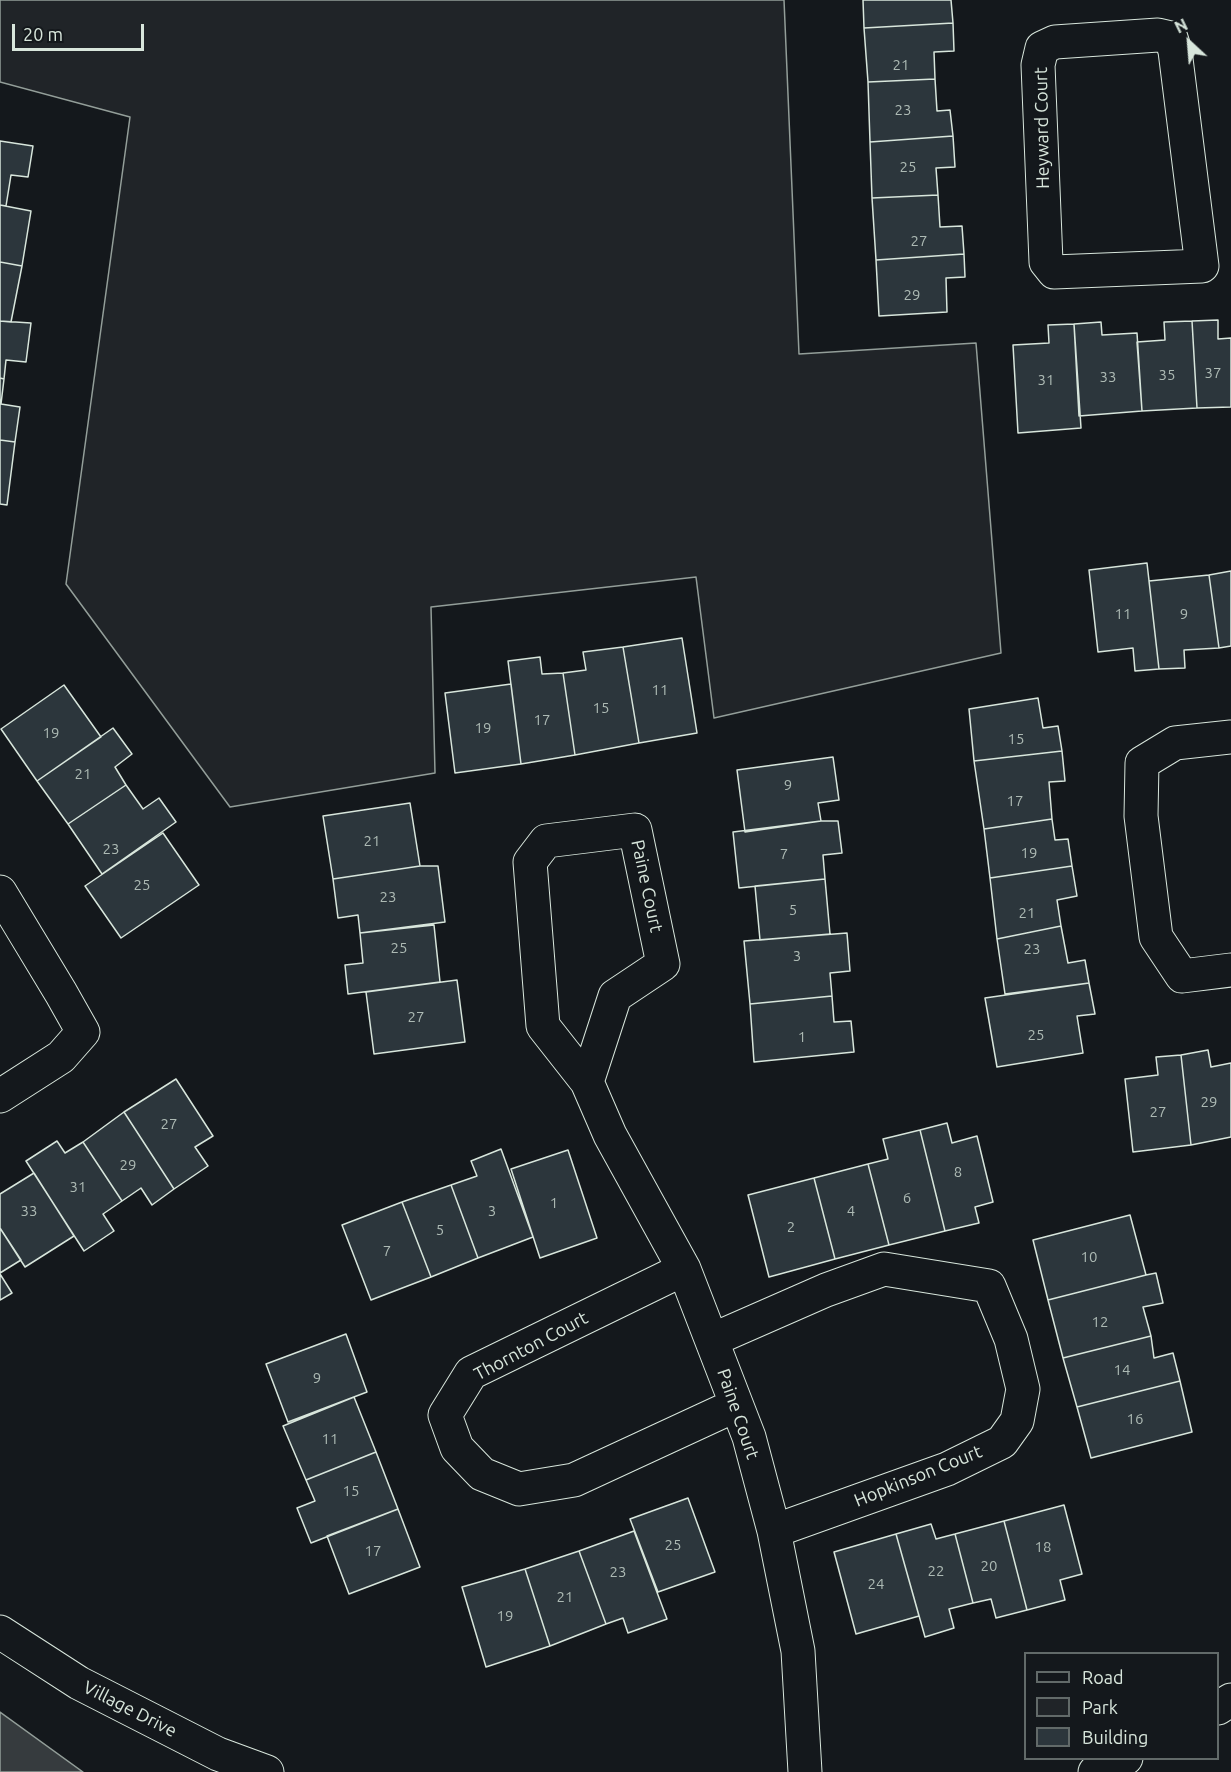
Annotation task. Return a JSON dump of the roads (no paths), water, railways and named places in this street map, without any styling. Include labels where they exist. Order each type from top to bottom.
[{"type":"street","name":"Heyward Court","points":[[1158,35],[1171,38],[1217,265],[1054,273],[1046,262],[1038,65],[1042,48],[1055,42],[1158,35]]},
{"type":"street","points":[[1231,737],[1175,743],[1142,763],[1141,816],[1156,937],[1182,976],[1231,970]]},
{"type":"street","name":"Paine Court","points":[[587,1082],[615,996],[663,964],[635,830],[546,841],[530,862],[543,1026],[587,1082],[610,1135],[684,1269],[749,1437],[774,1531],[798,1651],[805,1772]]},
{"type":"street","points":[[0,892],[83,1032],[61,1057],[0,1096]]},
{"type":"street","name":"Thornton Court","points":[[684,1269],[471,1373],[445,1415],[457,1448],[482,1474],[519,1490],[574,1480],[736,1405]]},
{"type":"street","name":"Hopkinson Court","points":[[712,1340],[826,1290],[884,1269],[989,1286],[1011,1340],[1023,1389],[1017,1421],[1002,1442],[947,1469],[774,1531]]},
{"type":"street","name":"Village Drive","points":[[0,1632],[79,1683],[218,1754],[267,1772]]},
{"type":"street","points":[[1095,1772],[1122,1760]]}]
